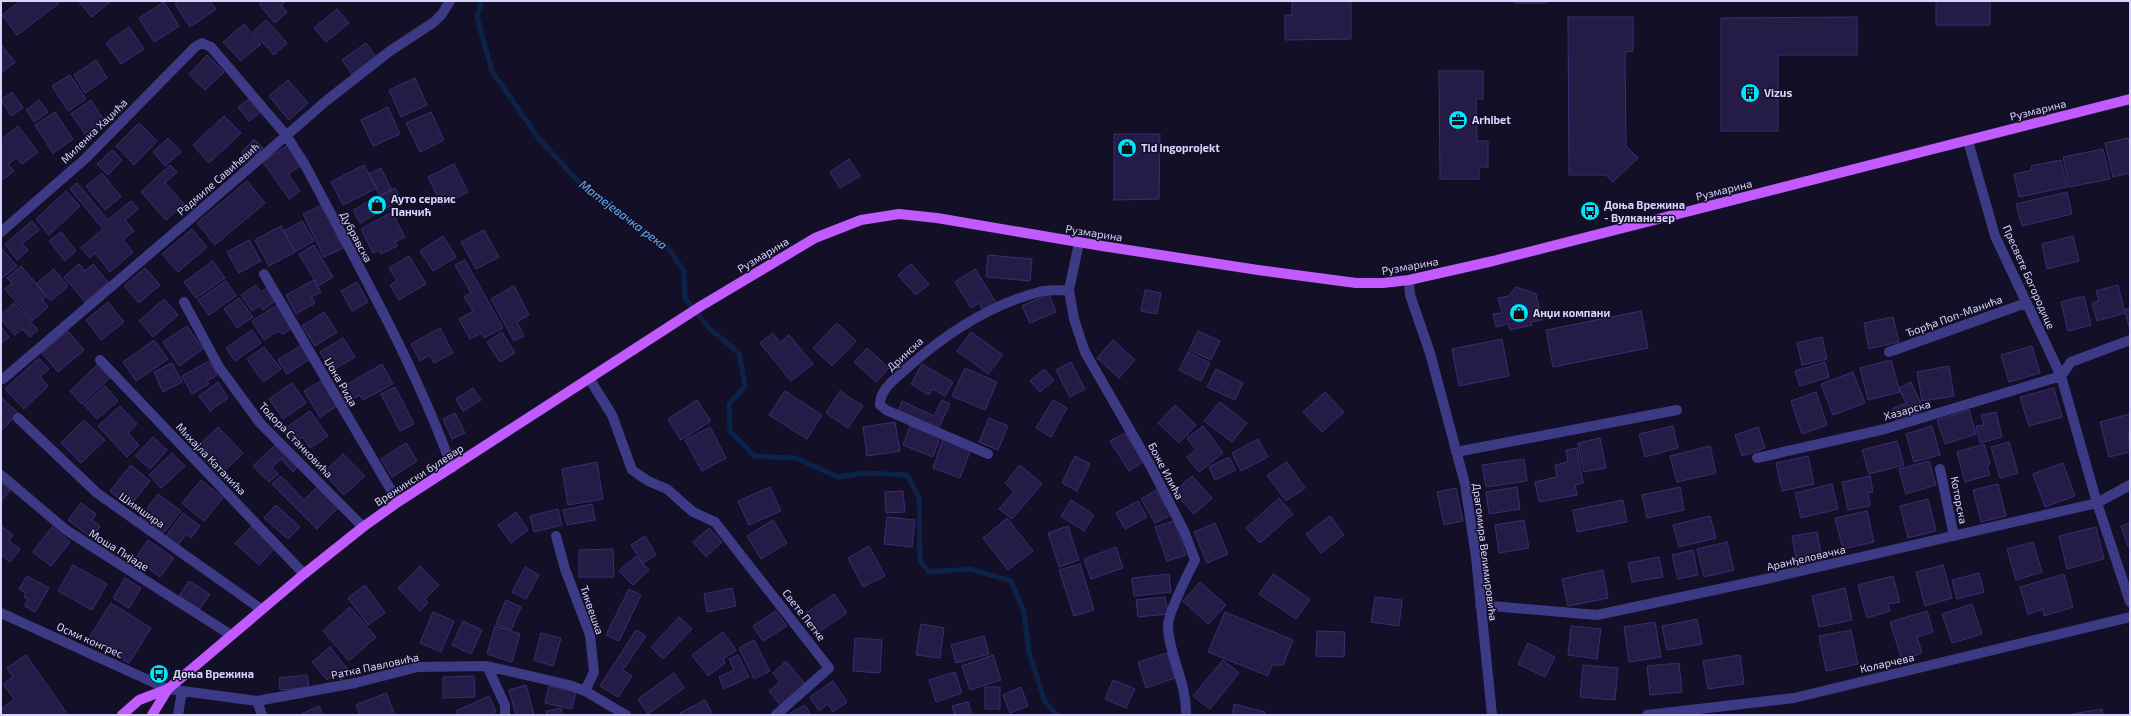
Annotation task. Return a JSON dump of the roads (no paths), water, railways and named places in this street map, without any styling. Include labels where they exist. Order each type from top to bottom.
[{"type":"main road","name":"Рузмарина","points":[[701,306],[815,238],[869,219],[899,214],[938,218],[1079,242],[1330,280],[1383,283],[1409,280],[1493,261],[2130,99]]},
{"type":"main road","name":"Врежински булевар","points":[[152,715],[168,689],[261,609],[363,527],[398,502],[590,380],[701,306]]},
{"type":"main road","name":"Врежински булевар","points":[[122,715],[139,700],[168,689]]},
{"type":"street","name":"Радмиле Савићевић","points":[[3,379],[356,77],[390,51],[434,22],[442,14],[450,1]]},
{"type":"street","name":"Дубравска","points":[[202,43],[211,47],[286,136],[305,165],[411,366],[436,422],[452,468]]},
{"type":"street","name":"Миленка Хаџића","points":[[1,232],[86,158],[195,47],[202,43]]},
{"type":"street","name":"Пресвете Богородице","points":[[1968,141],[1995,236],[2061,376],[2097,503],[2130,602]]},
{"type":"street","name":"Боже Илића","points":[[1079,242],[1069,290],[1074,319],[1085,352],[1150,465],[1184,531],[1195,560],[1184,581],[1168,624],[1171,644],[1181,676],[1186,705],[1186,715]]},
{"type":"street","name":"Џона Рида","points":[[264,274],[398,502]]},
{"type":"street","name":"Драгомира Велимировића","points":[[1409,280],[1410,295],[1430,353],[1465,484],[1476,557],[1492,715]]},
{"type":"street","name":"Дринска","points":[[988,454],[886,410],[880,405],[881,397],[892,382],[934,345],[965,325],[1003,304],[1040,291],[1069,290]]},
{"type":"street","name":"Тодора Станковића","points":[[184,302],[219,367],[260,423],[363,527]]},
{"type":"street","name":"Ђорђа Поп-Манића","points":[[1889,352],[2026,303]]},
{"type":"street","points":[[2061,376],[2071,362],[2130,340]]},
{"type":"street","name":"Михајла Катанића","points":[[100,360],[304,574]]},
{"type":"street","name":"Хазарска","points":[[1757,458],[1885,429],[2061,376]]},
{"type":"street","name":"Свете Петке","points":[[590,380],[612,415],[632,470],[667,489],[693,512],[716,522],[830,668],[776,715]]},
{"type":"street","points":[[1456,452],[1677,410]]},
{"type":"street","name":"Шимшира","points":[[18,418],[97,493],[261,609]]},
{"type":"street","name":"Которска","points":[[1940,469],[1954,536]]},
{"type":"street","name":"Моша Пијаде","points":[[1,475],[66,530],[231,635]]},
{"type":"street","name":"Аранђеловачка","points":[[1480,604],[1597,615],[2097,503],[2130,485]]},
{"type":"street","name":"Тиквешка","points":[[556,536],[565,569],[590,635],[594,672],[585,691]]},
{"type":"street","name":"Осми конгрес","points":[[1,613],[168,689]]},
{"type":"street","name":"Коларчева","points":[[1646,715],[1794,698],[2130,617]]},
{"type":"street","points":[[487,666],[505,706],[505,715]]},
{"type":"street","name":"Ратка Павловића","points":[[168,689],[257,701],[355,683],[418,667],[487,666],[569,685],[585,691],[626,715]]},
{"type":"street","points":[[178,715],[182,691]]},
{"type":"street","points":[[257,701],[262,715]]},
{"type":"waterway","name":"Матејевачка река","points":[[482,1],[477,17],[492,71],[539,139],[578,181],[668,248],[684,271],[685,299],[710,329],[739,353],[745,386],[729,404],[730,431],[754,456],[796,458],[838,477],[866,473],[907,475],[919,497],[920,561],[929,572],[970,569],[1011,581],[1024,612],[1029,652],[1045,702],[1057,715]]},
{"type":"place","name":"Vizus","points":[[1750,93]]},
{"type":"place","name":"Arhibet","points":[[1458,120]]},
{"type":"place","name":"Tid ingoprojekt","points":[[1127,148]]},
{"type":"place","name":"Ауто сервис Панчић","points":[[377,205]]},
{"type":"place","name":"Доња Врежина - Вулканизер","points":[[1590,211]]},
{"type":"place","name":"Анџи компани","points":[[1519,313]]},
{"type":"place","name":"Доња Врежина","points":[[159,674]]}]
